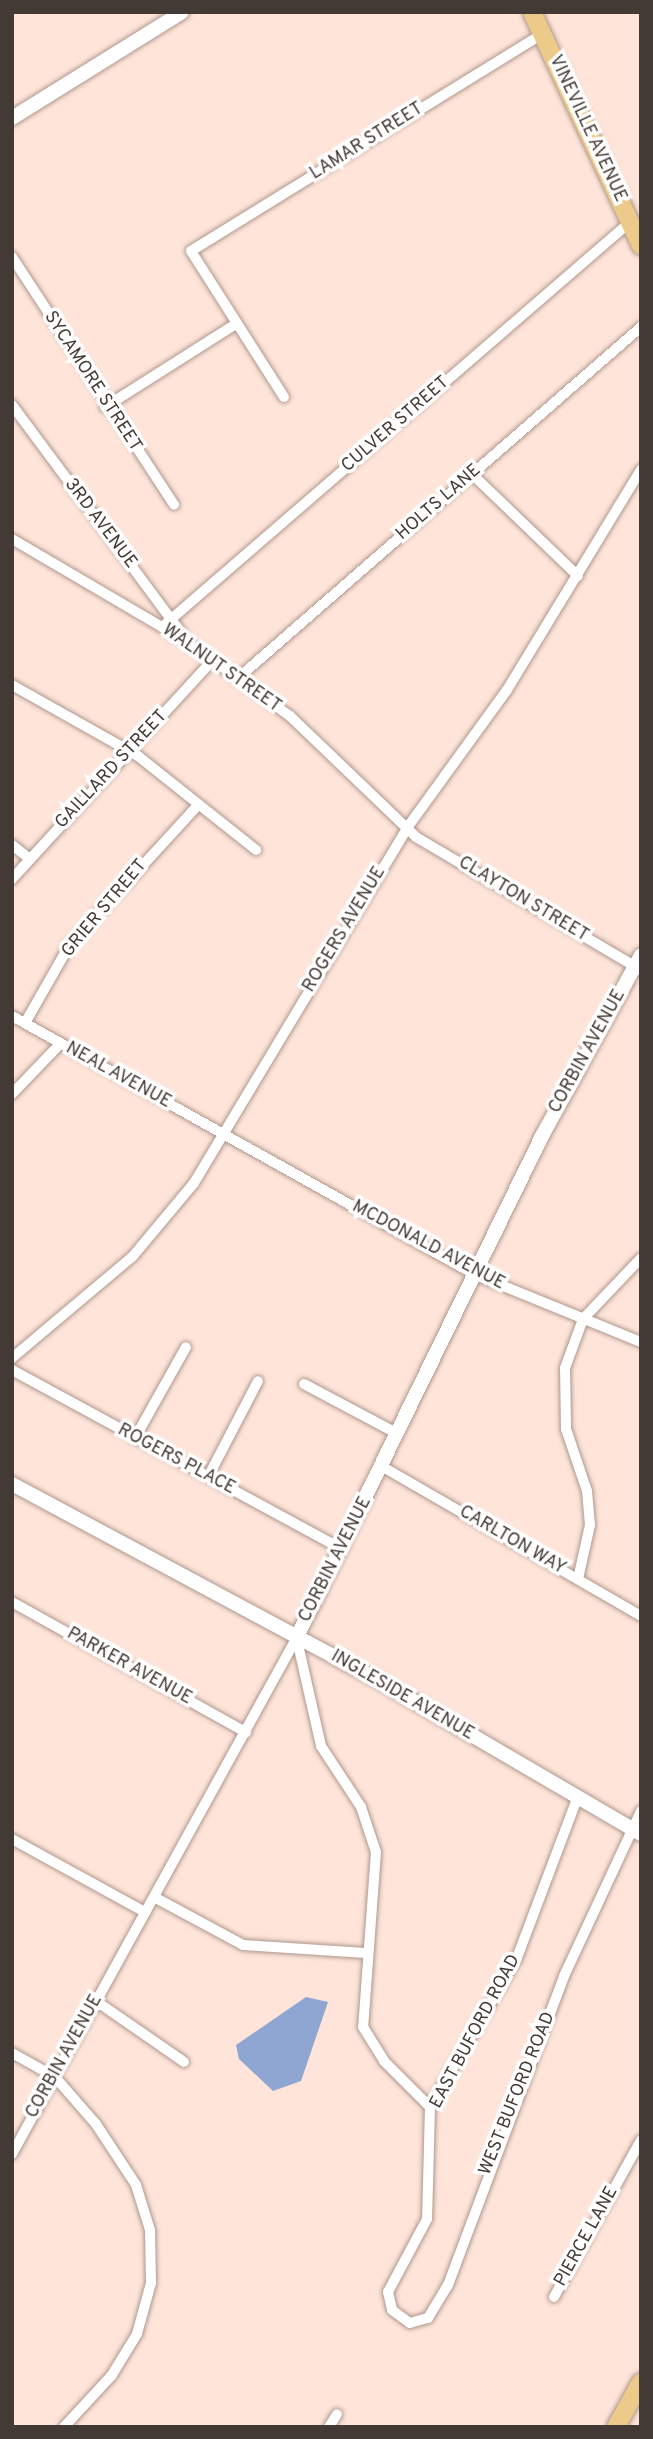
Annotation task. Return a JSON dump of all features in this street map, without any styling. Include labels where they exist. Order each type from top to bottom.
[{"type":"main road","name":"VINEVILLE AVENUE","points":[[539,19],[641,246]]},
{"type":"main road","points":[[616,2427],[641,2382]]},
{"type":"street","points":[[12,118],[182,12]]},
{"type":"street","name":"LAMAR STREET","points":[[236,324],[191,251],[539,19]]},
{"type":"street","name":"CULVER STREET","points":[[167,623],[630,222]]},
{"type":"street","name":"SYCAMORE STREET","points":[[12,257],[105,407],[174,505]]},
{"type":"street","points":[[105,407],[236,324],[284,397]]},
{"type":"street","name":"HOLTS LANE","points":[[237,679],[641,327]]},
{"type":"street","name":"3RD AVENUE","points":[[12,405],[167,623],[188,643]]},
{"type":"street","name":"ROGERS AVENUE","points":[[12,1358],[147,1242],[224,1134],[407,828],[507,690],[641,470]]},
{"type":"street","points":[[472,474],[578,576]]},
{"type":"street","name":"WALNUT STREET","points":[[14,543],[167,623]]},
{"type":"street","name":"WALNUT STREET","points":[[188,643],[313,734],[407,828]]},
{"type":"street","name":"GAILLARD STREET","points":[[12,879],[212,661]]},
{"type":"street","points":[[12,685],[130,752],[256,850]]},
{"type":"street","name":"GRIER STREET","points":[[25,1023],[69,946],[198,805]]},
{"type":"street","name":"CLAYTON STREET","points":[[407,828],[639,964]]},
{"type":"street","points":[[12,845],[30,859]]},
{"type":"street","name":"CORBIN AVENUE","points":[[12,2154],[297,1637],[383,1468],[474,1274],[639,964]]},
{"type":"street","name":"NEAL AVENUE","points":[[12,1016],[224,1134]]},
{"type":"street","points":[[12,1094],[60,1044]]},
{"type":"street","name":"MCDONALD AVENUE","points":[[224,1134],[474,1274],[641,1342]]},
{"type":"street","points":[[578,1579],[590,1525],[562,1407],[565,1368],[583,1319],[641,1258]]},
{"type":"street","points":[[135,1438],[186,1347]]},
{"type":"street","name":"ROGERS PLACE","points":[[12,1370],[341,1549]]},
{"type":"street","points":[[208,1477],[258,1381]]},
{"type":"street","points":[[304,1384],[398,1434]]},
{"type":"street","name":"CARLTON WAY","points":[[383,1468],[641,1616]]},
{"type":"street","name":"INGLESIDE AVENUE","points":[[12,1484],[297,1637],[637,1832]]},
{"type":"street","name":"PARKER AVENUE","points":[[12,1602],[246,1732]]},
{"type":"street","points":[[297,1637],[321,1746],[361,1807],[376,1852],[361,2008],[369,2042],[430,2108]]},
{"type":"street","name":"EAST BUFORD ROAD","points":[[424,2320],[401,2320],[388,2292],[427,2219],[430,2108],[517,1958],[577,1799]]},
{"type":"street","name":"WEST BUFORD ROAD","points":[[424,2320],[448,2285],[564,1976],[637,1832],[641,1811]]},
{"type":"street","points":[[12,1839],[145,1912]]},
{"type":"street","points":[[155,1896],[243,1945],[366,1953]]},
{"type":"street","points":[[96,2001],[184,2062]]},
{"type":"street","points":[[12,2053],[55,2077],[122,2160],[146,2209],[153,2248],[137,2334],[112,2375],[64,2427]]},
{"type":"street","name":"PIERCE LANE","points":[[554,2297],[641,2140]]},
{"type":"street","points":[[329,2427],[337,2414]]},
{"type":"water","points":[[306,1997],[328,2002],[301,2081],[273,2091],[239,2059],[236,2045]]}]
